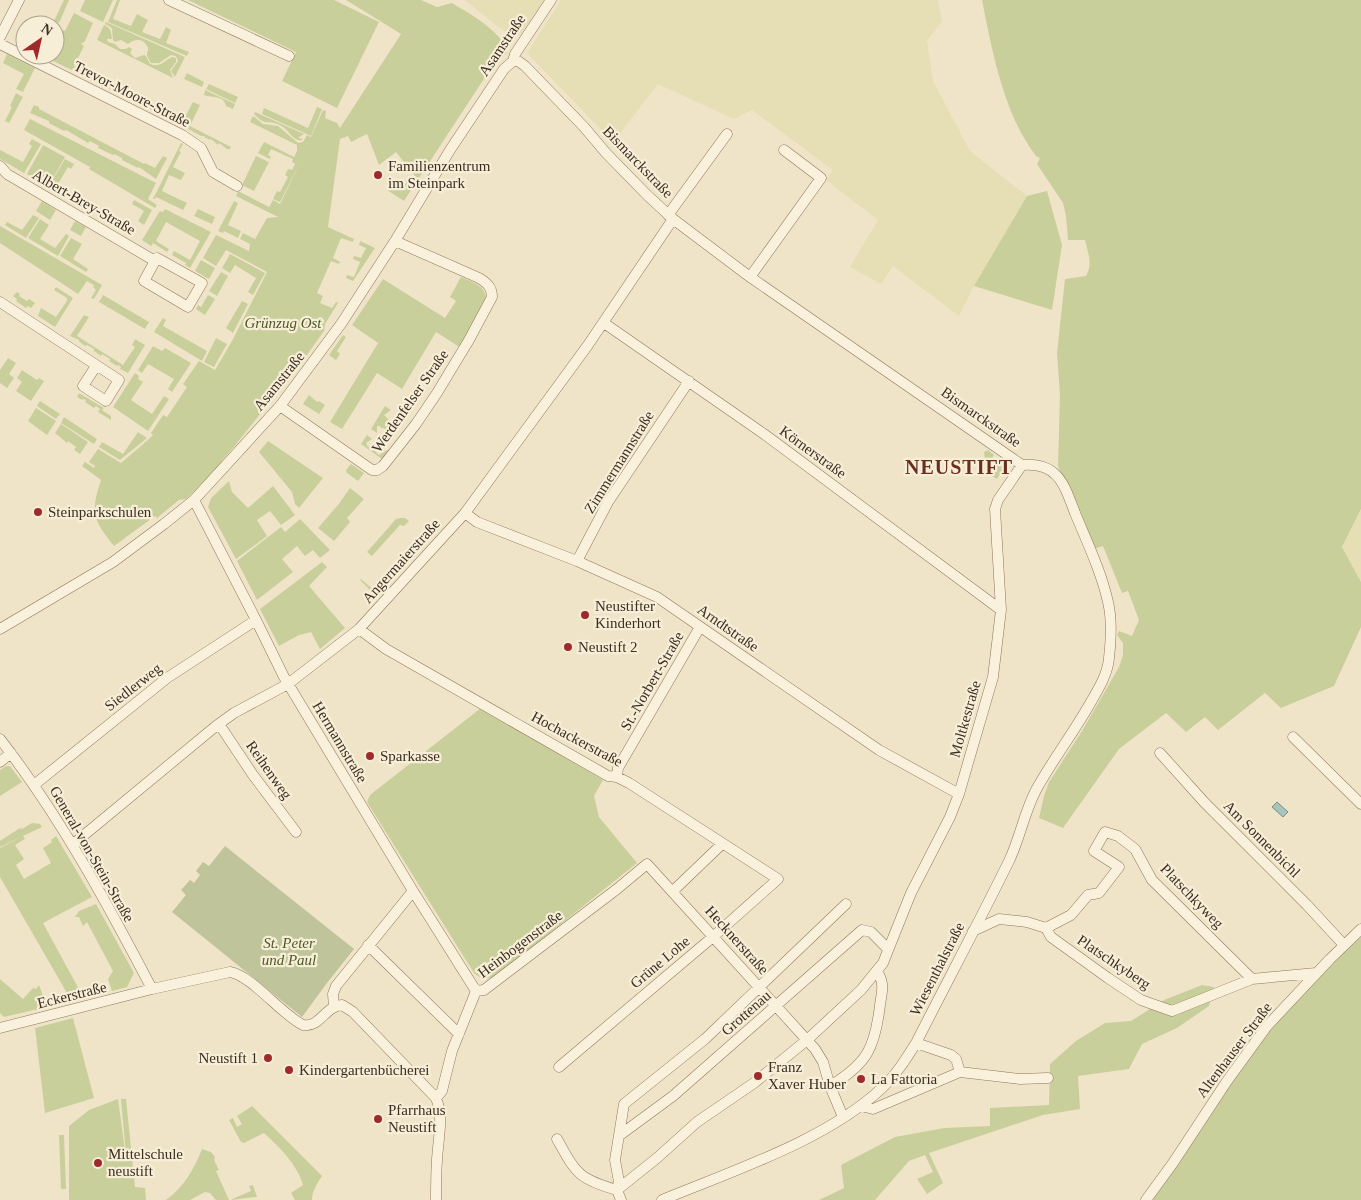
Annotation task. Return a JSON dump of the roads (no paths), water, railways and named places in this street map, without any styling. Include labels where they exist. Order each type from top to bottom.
[{"type":"street","points":[[0,37],[19,0]]},
{"type":"street","points":[[169,0],[289,56]]},
{"type":"street","name":"Asamstraße","points":[[0,629],[113,562],[194,500],[280,406],[341,324],[395,241],[450,150],[504,69],[513,61],[515,54],[551,0]]},
{"type":"street","name":"Trevor-Moore-Straße","points":[[0,44],[182,135],[199,146],[213,172],[237,186]]},
{"type":"street","name":"Bismarckstraße","points":[[513,61],[518,61],[525,66],[584,127],[606,153],[671,217],[750,277],[1022,465],[1036,464],[1045,466],[1054,473],[1062,484],[1094,559],[1108,602],[1110,635]]},
{"type":"street","name":"Angermaierstraße","points":[[72,845],[219,724],[234,713],[288,684],[359,629],[465,514],[604,323],[671,217],[727,134]]},
{"type":"street","points":[[750,277],[821,178],[784,150]]},
{"type":"street","name":"Albert-Brey-Straße","points":[[0,166],[7,174],[155,261]]},
{"type":"street","name":"Werdenfelser Straße","points":[[280,406],[366,466],[376,470],[383,466],[416,424],[459,357],[492,297],[492,291],[484,281],[395,241]]},
{"type":"street","name":"Albert-Brey-Straße","points":[[157,258],[202,283],[188,307],[144,281],[155,261],[157,258]]},
{"type":"street","points":[[0,302],[96,366]]},
{"type":"street","name":"Körnerstraße","points":[[604,323],[689,381],[1002,610]]},
{"type":"street","name":"Zimmermannstraße","points":[[578,561],[608,502],[689,381]]},
{"type":"street","name":"Moltkestraße","points":[[807,1040],[861,990],[883,963],[914,886],[950,817],[959,794],[993,677],[1002,610],[995,505],[1022,465]]},
{"type":"street","name":"Hermannstraße","points":[[194,500],[288,684],[476,992]]},
{"type":"street","name":"Arndtstraße","points":[[465,514],[477,522],[578,561],[657,598],[879,750],[959,794]]},
{"type":"street","name":"Siedlerweg","points":[[34,785],[167,678],[256,620]]},
{"type":"street","name":"St.-Norbert-Straße","points":[[617,777],[618,768],[700,627]]},
{"type":"street","name":"Hochackerstraße","points":[[359,629],[386,649],[608,776],[617,777],[629,783],[778,879]]},
{"type":"street","name":"Wiesenthalstraße","points":[[662,1200],[762,1158],[828,1127],[861,1106],[883,1088],[901,1067],[916,1043],[1010,859],[1026,812],[1036,790],[1098,691],[1109,663],[1110,635]]},
{"type":"street","name":"Reihenweg","points":[[219,724],[253,775],[296,832]]},
{"type":"street","points":[[1293,737],[1361,804]]},
{"type":"street","name":"General-von-Stein-Straße","points":[[0,739],[34,785],[72,845],[152,989]]},
{"type":"street","points":[[0,762],[11,753]]},
{"type":"street","name":"Am Sonnenbichl","points":[[1160,753],[1199,797],[1288,885],[1344,945]]},
{"type":"street","name":"Platschkyweg","points":[[1094,851],[1105,832],[1118,836],[1135,849],[1152,880],[1252,979]]},
{"type":"street","points":[[673,891],[722,844]]},
{"type":"street","name":"Platschkyberg","points":[[1094,851],[1119,867],[1099,893],[1088,896],[1071,915],[1046,928],[1051,937],[1141,1000],[1172,1012],[1252,979]]},
{"type":"street","name":"Hecknerstraße","points":[[646,864],[673,891],[807,1040],[820,1057],[843,1117]]},
{"type":"street","name":"Heinbogenstraße","points":[[436,1098],[442,1091],[452,1051],[476,992],[484,990],[499,980],[610,895],[646,864]]},
{"type":"street","name":"Grüne Lohe","points":[[559,1067],[714,936],[778,879]]},
{"type":"street","points":[[413,891],[368,944],[336,986],[333,994],[334,1007],[342,1005],[354,1012],[436,1098],[440,1115],[436,1200]]},
{"type":"street","name":"Grottenau","points":[[619,1195],[615,1160],[624,1104],[704,1039],[846,904]]},
{"type":"street","points":[[973,931],[999,920],[1027,922],[1046,928]]},
{"type":"street","name":"Altenhauser Straße","points":[[1146,1200],[1267,1026],[1316,973],[1361,929]]},
{"type":"street","name":"Grottenau","points":[[620,1135],[673,1096],[862,930],[871,932],[888,949]]},
{"type":"street","points":[[368,944],[459,1034]]},
{"type":"street","points":[[830,1086],[848,1075],[866,1057],[874,1041],[883,981],[877,971]]},
{"type":"street","name":"Eckerstraße","points":[[0,1028],[152,989],[233,972],[253,985],[303,1025],[313,1024],[334,1007]]},
{"type":"street","points":[[1252,979],[1316,973]]},
{"type":"street","points":[[557,1138],[573,1166],[583,1177],[619,1195],[697,1122],[754,1083],[807,1040]]},
{"type":"street","points":[[916,1043],[951,1055],[956,1059],[960,1072]]},
{"type":"street","points":[[861,1106],[873,1109],[960,1072],[1020,1079],[1048,1078]]},
{"type":"water","points":[[1277,802],[1288,812],[1283,817],[1272,807]]},
{"type":"place","name":"Familienzentrum im Steinpark","points":[[378,175]]},
{"type":"place","name":"Steinparkschulen","points":[[38,512]]},
{"type":"place","name":"Neustifter Kinderhort","points":[[585,615]]},
{"type":"place","name":"Neustift 2","points":[[568,647]]},
{"type":"place","name":"Sparkasse","points":[[370,756]]},
{"type":"place","name":"Neustift 1","points":[[268,1058]]},
{"type":"place","name":"Kindergartenbücherei","points":[[289,1070]]},
{"type":"place","name":"Franz Xaver Huber","points":[[758,1076]]},
{"type":"place","name":"La Fattoria","points":[[861,1079]]},
{"type":"place","name":"Pfarrhaus Neustift","points":[[378,1119]]},
{"type":"place","name":"Mittelschule neustift","points":[[98,1163]]},
{"type":"district","name":"NEUSTIFT","points":[[959,467]]},
{"type":"park label","name":"Grünzug Ost","points":[[283,323]]},
{"type":"park label","name":"St. Peter und Paul","points":[[289,952]]}]
